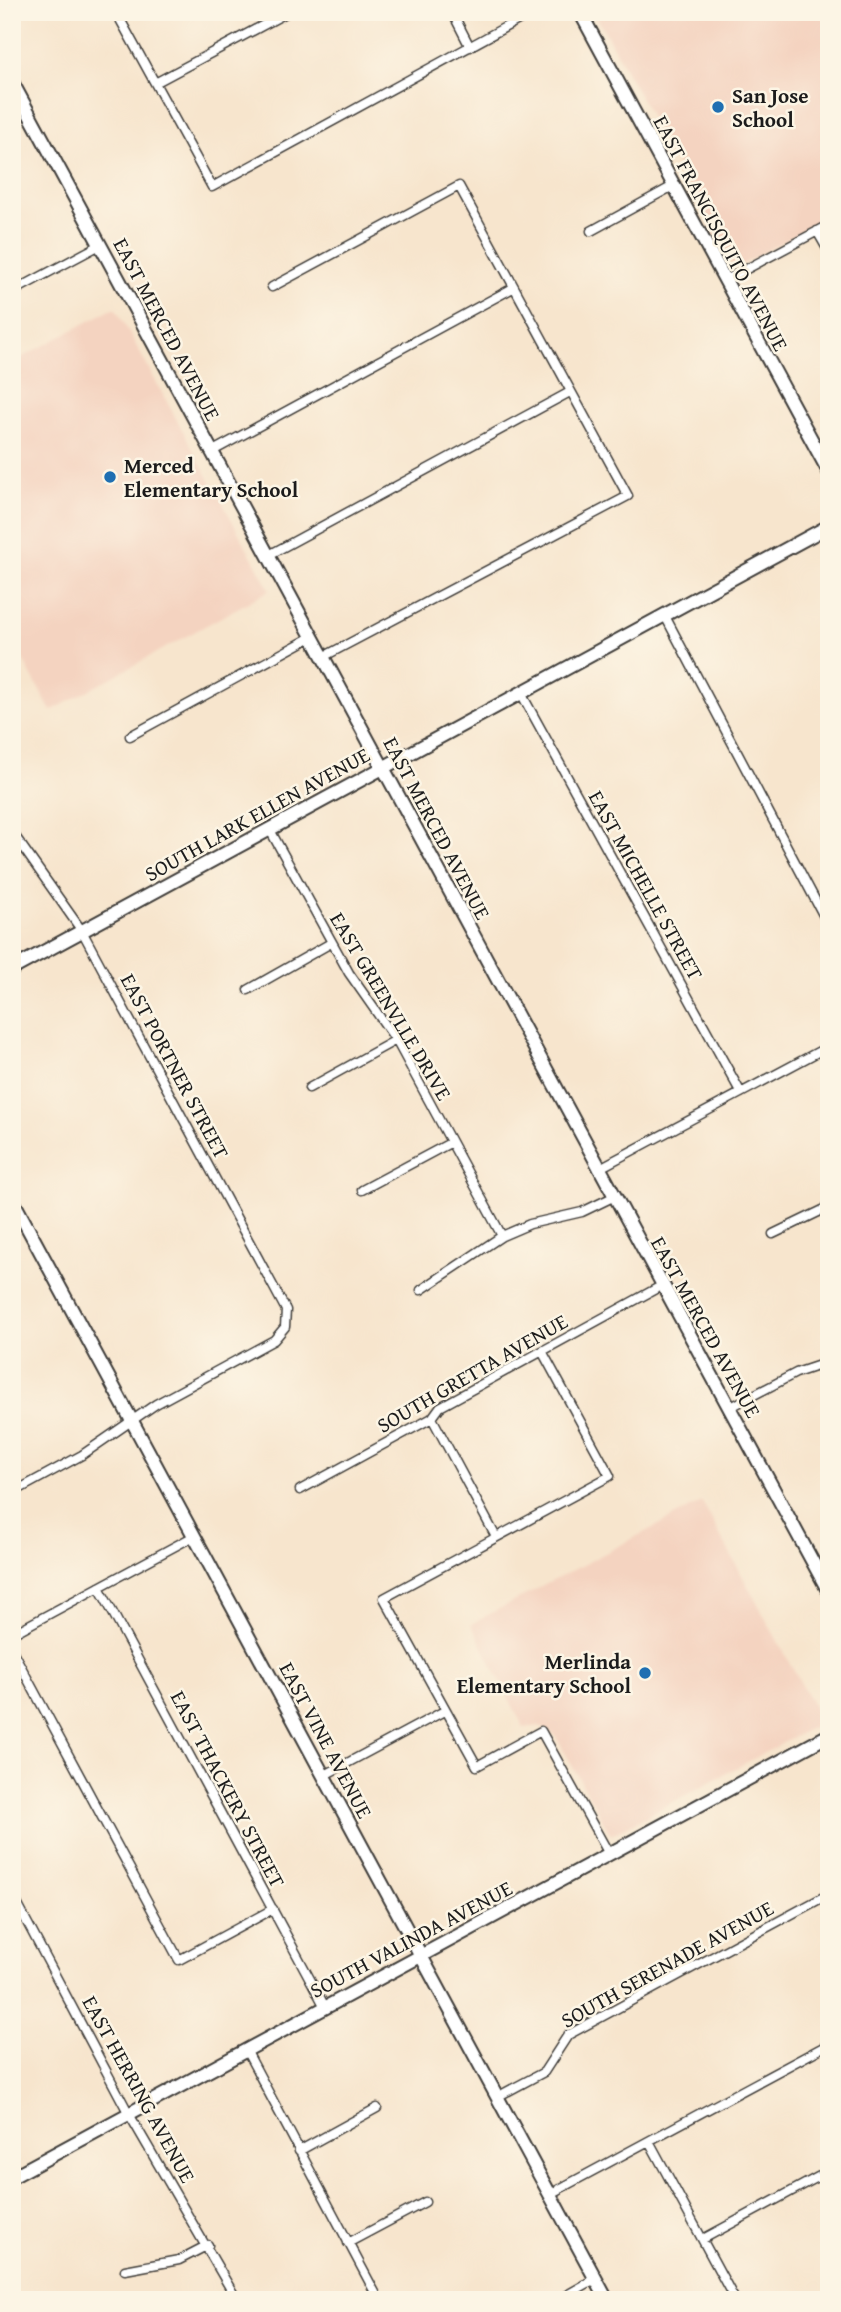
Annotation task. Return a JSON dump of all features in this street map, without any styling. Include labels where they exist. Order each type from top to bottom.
[{"type":"street","points":[[116,12],[212,187],[533,12]]},
{"type":"street","points":[[155,83],[288,12]]},
{"type":"street","points":[[452,12],[470,47]]},
{"type":"street","name":"EAST FRANCISQUITO AVENUE","points":[[580,12],[829,472]]},
{"type":"street","name":"EAST MERCED AVENUE","points":[[12,82],[661,1286],[829,1592]]},
{"type":"street","points":[[272,287],[459,186],[628,496],[323,657]]},
{"type":"street","points":[[591,231],[673,186]]},
{"type":"street","points":[[724,281],[829,225]]},
{"type":"street","points":[[817,231],[829,252]]},
{"type":"street","points":[[12,292],[100,244]]},
{"type":"street","points":[[211,452],[513,288]]},
{"type":"street","points":[[267,556],[570,392]]},
{"type":"street","name":"SOUTH LARK ELLEN AVENUE","points":[[12,969],[666,617],[829,526]]},
{"type":"street","points":[[666,617],[829,926]]},
{"type":"street","points":[[130,736],[312,637]]},
{"type":"street","name":"EAST MICHELLE STREET","points":[[521,693],[741,1093]]},
{"type":"street","name":"EAST GREENVLLE DRIVE","points":[[270,830],[331,943],[396,1040],[502,1236]]},
{"type":"street","name":"EAST PORTNER STREET","points":[[12,832],[82,931],[286,1310],[285,1327],[274,1340],[156,1404],[133,1421]]},
{"type":"street","points":[[248,989],[331,943]]},
{"type":"street","points":[[309,1088],[396,1040]]},
{"type":"street","points":[[598,1169],[829,1046]]},
{"type":"street","points":[[362,1190],[450,1143]]},
{"type":"street","points":[[421,1290],[502,1236],[530,1224],[582,1212],[613,1196]]},
{"type":"street","name":"EAST VINE AVENUE","points":[[12,1199],[607,2300]]},
{"type":"street","points":[[773,1234],[829,1207]]},
{"type":"street","name":"SOUTH GRETTA AVENUE","points":[[300,1490],[432,1418],[440,1407],[661,1286]]},
{"type":"street","points":[[542,1351],[610,1476],[384,1598],[477,1766],[541,1731],[609,1854]]},
{"type":"street","points":[[729,1408],[796,1373],[829,1362]]},
{"type":"street","points":[[432,1418],[496,1537]]},
{"type":"street","points":[[12,1493],[82,1455],[133,1421]]},
{"type":"street","points":[[12,1634],[194,1536]]},
{"type":"street","name":"EAST THACKERY STREET","points":[[99,1587],[325,2007]]},
{"type":"street","points":[[12,1650],[179,1960],[273,1909]]},
{"type":"street","points":[[323,1776],[446,1710]]},
{"type":"street","name":"SOUTH VALINDA AVENUE","points":[[12,2176],[829,1735]]},
{"type":"street","name":"EAST HERRING AVENUE","points":[[12,1894],[129,2113],[208,2245],[237,2300]]},
{"type":"street","name":"SOUTH SERENADE AVENUE","points":[[498,2097],[544,2072],[568,2035],[829,1894]]},
{"type":"street","points":[[550,2194],[829,2044]]},
{"type":"street","points":[[246,2050],[379,2300]]},
{"type":"street","points":[[299,2151],[377,2108]]},
{"type":"street","points":[[649,2141],[736,2300]]},
{"type":"street","points":[[702,2239],[829,2171]]},
{"type":"street","points":[[348,2243],[425,2202]]},
{"type":"street","points":[[125,2270],[179,2260],[208,2245]]},
{"type":"street","points":[[558,2300],[595,2279]]},
{"type":"shaded area","points":[[594,12],[829,12],[829,216],[734,269]]},
{"type":"shaded area","name":"Merced Elementary School","points":[[115,307],[270,590],[51,711],[12,640],[12,363]]},
{"type":"shaded area","name":"Merlinda Elementary School","points":[[702,1502],[822,1722],[611,1835],[555,1735],[539,1726],[524,1728],[471,1624]]},
{"type":"place","name":"San Jose School","points":[[718,107]]},
{"type":"place","name":"Merced Elementary School","points":[[110,477]]},
{"type":"place","name":"Merlinda Elementary School","points":[[645,1673]]}]
